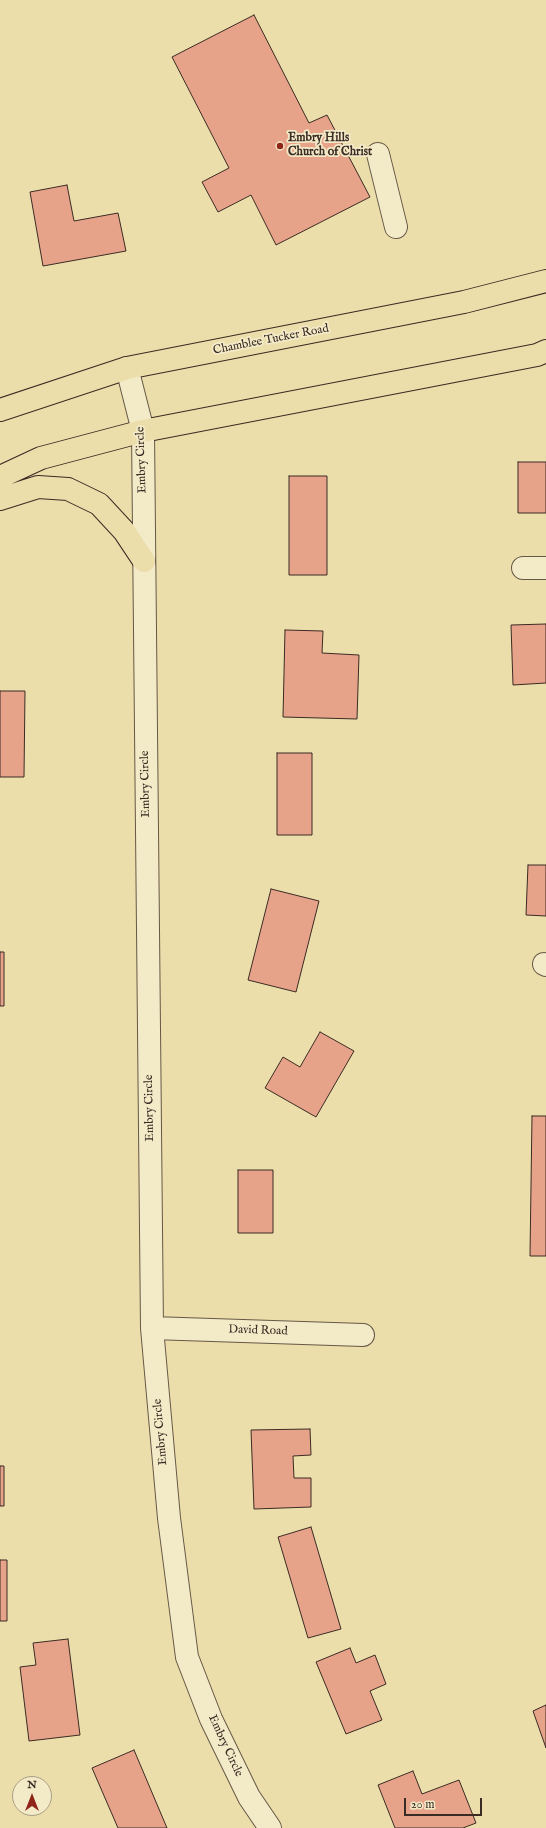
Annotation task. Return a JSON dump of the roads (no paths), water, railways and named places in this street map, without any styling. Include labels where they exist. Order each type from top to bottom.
[{"type":"main road","name":"Chamblee Tucker Road","points":[[0,410],[127,368],[464,302],[546,281]]},
{"type":"main road","points":[[0,477],[41,458],[142,431],[537,355],[546,351]]},
{"type":"main road","points":[[0,499],[38,487],[68,489],[99,504],[124,531],[144,561]]},
{"type":"street","points":[[378,154],[396,227]]},
{"type":"street","name":"Embry Circle","points":[[127,368],[142,431],[152,1328],[169,1518],[187,1657],[214,1726],[249,1797],[270,1828]]},
{"type":"street","points":[[523,568],[546,568]]},
{"type":"street","name":"David Road","points":[[152,1328],[363,1334]]},
{"type":"place","name":"Embry Hills Church of Christ","points":[[280,146]]}]
